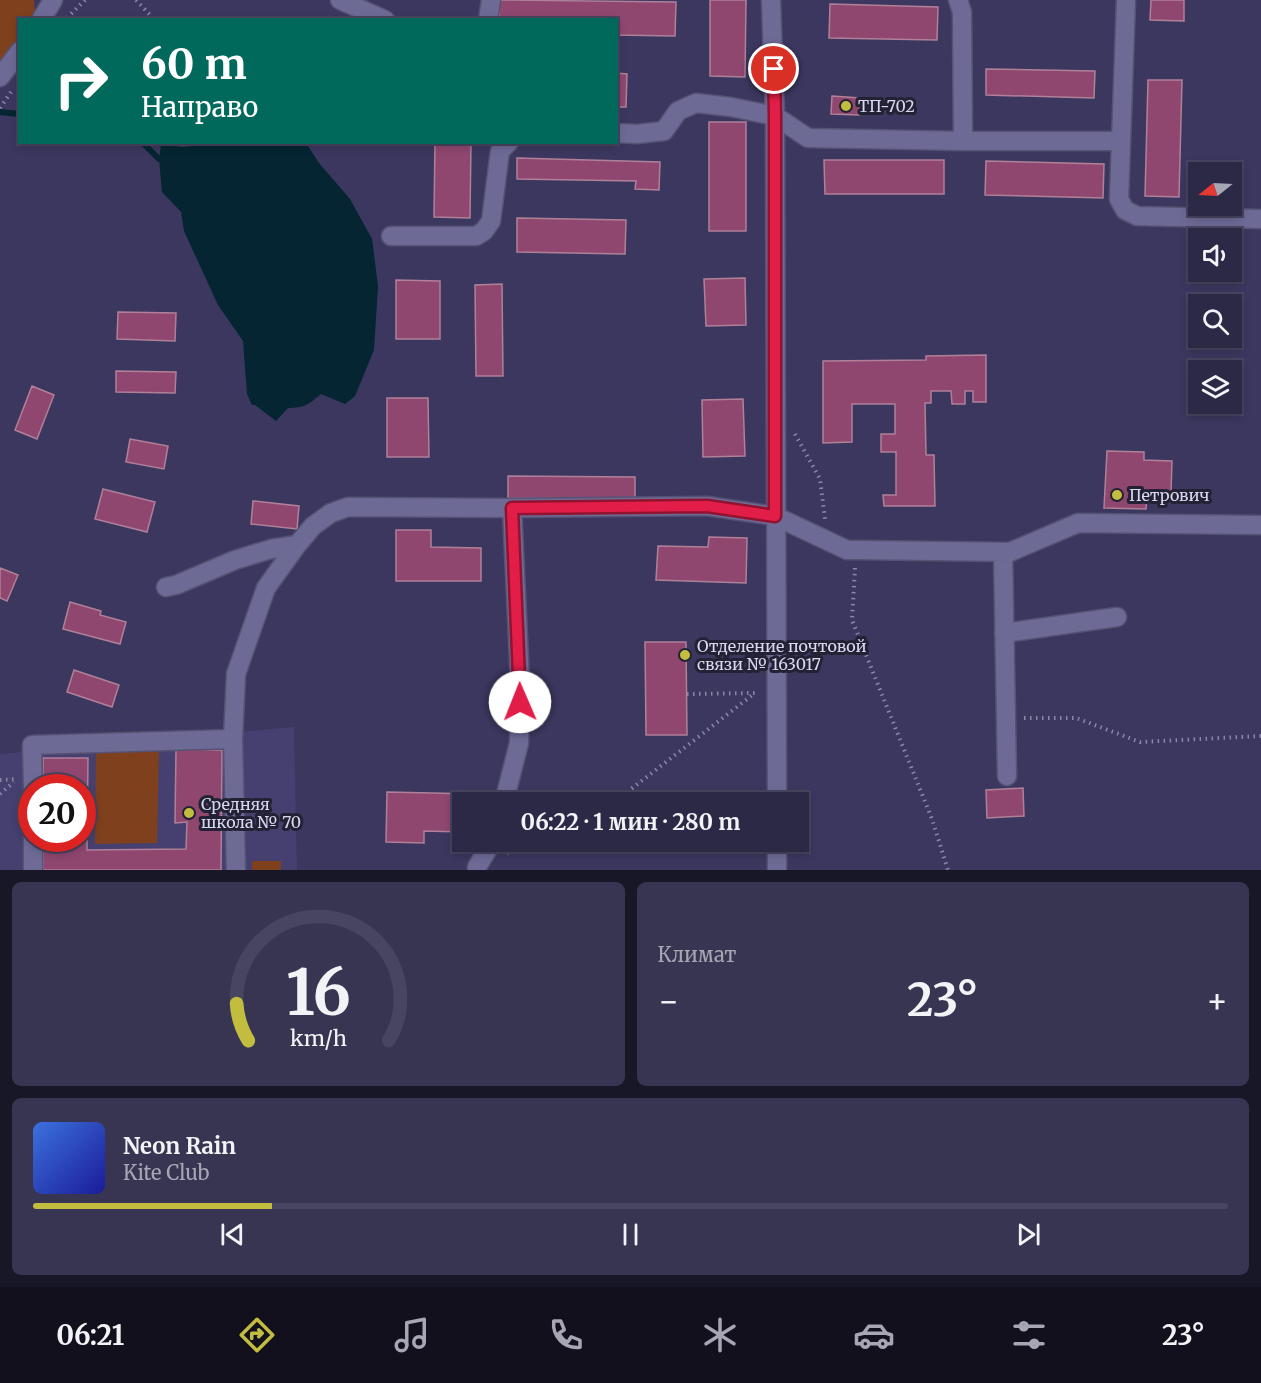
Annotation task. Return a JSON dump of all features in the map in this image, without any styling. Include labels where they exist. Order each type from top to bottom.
[{"type":"street","points":[[42,18],[53,0]]},
{"type":"street","points":[[340,0],[380,18]]},
{"type":"street","points":[[488,18],[491,0]]},
{"type":"street","points":[[771,0],[775,116],[777,792]]},
{"type":"street","points":[[958,0],[962,12],[963,141]]},
{"type":"street","points":[[1126,0],[1119,199],[1125,210],[1137,216],[1261,219]]},
{"type":"street","points":[[0,77],[18,54]]},
{"type":"street","points":[[618,133],[637,134],[664,130],[678,111],[696,104],[731,107],[775,116],[808,138],[1121,141]]},
{"type":"street","points":[[391,236],[476,236],[484,231],[490,221],[500,152],[507,144]]},
{"type":"street","points":[[236,870],[233,738],[236,674],[266,588],[297,545],[314,526],[331,513],[348,507],[707,506],[775,516],[847,550],[1010,552],[1078,523],[1261,525]]},
{"type":"street","points":[[507,792],[519,743],[520,681],[512,508]]},
{"type":"street","points":[[166,586],[176,585],[256,553],[297,545]]},
{"type":"street","points":[[1003,552],[1007,776]]},
{"type":"street","points":[[1004,633],[1117,618]]},
{"type":"street","points":[[27,774],[32,745],[233,738]]},
{"type":"street","points":[[33,852],[33,870]]},
{"type":"street","points":[[477,870],[486,852]]},
{"type":"street","points":[[777,852],[777,870]]},
{"type":"path","points":[[67,18],[85,0]]},
{"type":"path","points":[[136,0],[153,18]]},
{"type":"path","points":[[792,428],[820,479],[827,541]]},
{"type":"path","points":[[855,550],[852,620],[932,819],[948,870]]},
{"type":"path","points":[[687,694],[777,692]]},
{"type":"path","points":[[627,792],[755,693]]},
{"type":"path","points":[[1006,718],[1076,718],[1140,742],[1261,736]]},
{"type":"path","points":[[0,780],[18,782]]},
{"type":"shaded area","points":[[0,0],[34,0],[35,12],[32,18],[18,18],[18,48],[0,68]]},
{"type":"shaded area","name":"Средняя школа № 70","points":[[294,727],[297,870],[0,870],[0,754]]},
{"type":"shaded area","points":[[159,746],[157,843],[96,844],[96,748]]},
{"type":"shaded area","points":[[252,861],[281,861],[281,870],[252,870]]},
{"type":"water","points":[[208,144],[307,144],[319,163],[350,199],[372,239],[378,286],[374,350],[355,396],[345,404],[321,394],[306,405],[288,408],[276,421],[252,405],[247,394],[243,341],[218,305],[184,231],[181,212],[162,192],[159,159],[161,145],[184,147]]},
{"type":"building","points":[[499,0],[676,2],[675,36],[618,35],[618,18],[499,18]]},
{"type":"building","points":[[710,0],[746,0],[745,77],[710,76]]},
{"type":"building","points":[[1151,0],[1184,0],[1184,21],[1150,20]]},
{"type":"building","points":[[830,4],[938,7],[937,40],[829,38]]},
{"type":"building","points":[[986,69],[1095,71],[1094,98],[986,95]]},
{"type":"building","points":[[618,73],[627,74],[626,107],[618,107]]},
{"type":"building","points":[[1148,80],[1182,80],[1179,197],[1145,196]]},
{"type":"building","name":"ТП-702","points":[[832,96],[860,98],[859,115],[831,114]]},
{"type":"building","points":[[709,122],[746,122],[746,231],[709,231]]},
{"type":"building","points":[[435,144],[471,144],[470,218],[434,217]]},
{"type":"building","points":[[517,158],[660,162],[659,190],[635,189],[636,181],[517,179]]},
{"type":"building","points":[[824,160],[944,160],[944,194],[825,194]]},
{"type":"building","points":[[986,161],[1104,164],[1103,198],[985,195]]},
{"type":"building","points":[[517,218],[626,220],[625,254],[517,252]]},
{"type":"building","points":[[745,278],[746,325],[706,326],[704,279]]},
{"type":"building","points":[[396,280],[440,281],[440,339],[396,339]]},
{"type":"building","points":[[502,284],[503,376],[476,376],[475,285]]},
{"type":"building","points":[[118,312],[176,313],[175,341],[117,339]]},
{"type":"building","points":[[986,355],[986,402],[973,402],[973,391],[965,391],[965,404],[952,404],[951,391],[931,391],[931,403],[925,403],[926,455],[934,455],[935,506],[884,506],[883,495],[896,495],[896,452],[881,452],[881,434],[895,434],[895,404],[852,404],[852,442],[823,443],[823,361],[926,360],[926,356]]},
{"type":"building","points":[[116,371],[176,372],[175,393],[116,392]]},
{"type":"building","points":[[32,386],[54,395],[37,439],[15,430]]},
{"type":"building","points":[[387,398],[428,398],[429,457],[387,457]]},
{"type":"building","points":[[743,399],[745,456],[703,457],[702,400]]},
{"type":"building","points":[[130,439],[168,446],[164,469],[126,462]]},
{"type":"building","points":[[1107,451],[1144,452],[1144,460],[1172,461],[1171,492],[1147,491],[1146,509],[1104,508]]},
{"type":"building","points":[[508,476],[635,477],[635,499],[508,498]]},
{"type":"building","points":[[103,489],[155,502],[147,532],[95,519]]},
{"type":"building","points":[[253,501],[299,506],[297,529],[251,524]]},
{"type":"building","points":[[396,530],[431,530],[431,547],[481,548],[481,581],[396,581]]},
{"type":"building","points":[[709,537],[747,538],[746,583],[656,580],[658,546],[708,547]]},
{"type":"building","points":[[0,568],[18,575],[7,601],[0,598]]},
{"type":"building","points":[[70,602],[101,611],[100,615],[126,622],[120,644],[63,629]]},
{"type":"building","points":[[645,642],[686,642],[687,735],[646,735]]},
{"type":"building","points":[[74,670],[119,685],[112,707],[67,692]]},
{"type":"building","points":[[176,749],[222,750],[221,870],[43,870],[43,852],[186,849],[187,822],[175,823]]},
{"type":"building","points":[[43,758],[88,758],[88,774],[43,774]]},
{"type":"building","points":[[1023,788],[1024,816],[987,818],[986,790]]},
{"type":"building","points":[[387,792],[452,793],[452,832],[424,831],[424,843],[386,842]]},
{"type":"waterway","points":[[0,112],[18,114]]},
{"type":"waterway","points":[[144,144],[159,159]]},
{"type":"place","name":"ТП-702","points":[[846,106]]},
{"type":"place","name":"Петрович","points":[[1117,495]]},
{"type":"place","name":"Отделение почтовой связи № 163017","points":[[685,655]]},
{"type":"place","name":"Средняя школа № 70","points":[[189,813]]},
{"type":"route","points":[[520,702],[512,508],[707,506],[775,516],[774,69]]}]
